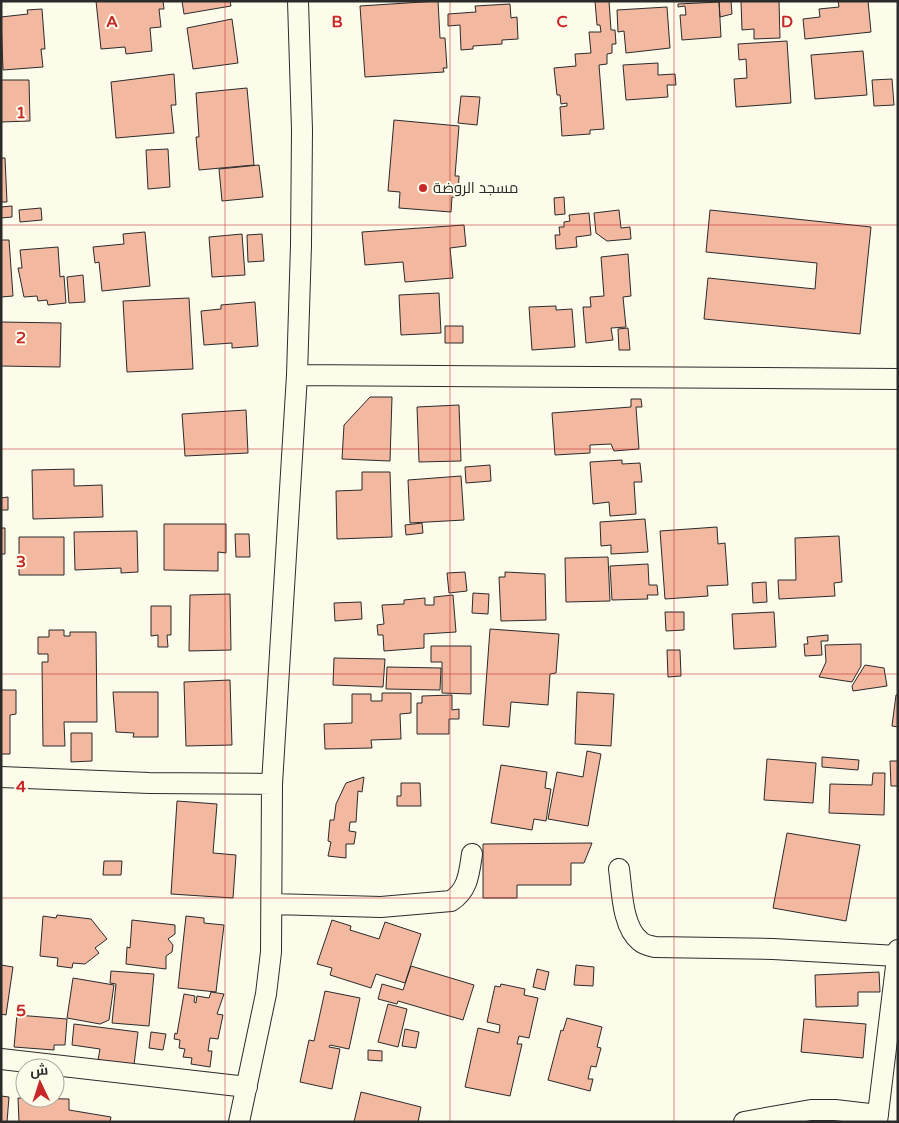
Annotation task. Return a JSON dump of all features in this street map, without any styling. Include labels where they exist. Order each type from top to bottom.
[{"type":"street","points":[[240,1122],[267,986],[271,952],[272,784],[297,375],[302,140],[298,1]]},
{"type":"street","points":[[297,375],[898,379]]},
{"type":"street","points":[[1,777],[272,784]]},
{"type":"street","points":[[272,904],[381,907],[451,901],[460,895],[466,886],[472,854]]},
{"type":"street","points":[[619,869],[627,918],[634,935],[641,943],[655,948],[897,953],[878,1118],[835,1110],[811,1110],[744,1122]]},
{"type":"street","points":[[1,1059],[247,1087]]},
{"type":"building","points":[[96,1],[163,1],[164,9],[159,9],[161,27],[150,28],[152,51],[126,54],[125,47],[101,49]]},
{"type":"building","points":[[182,1],[230,1],[231,6],[184,14]]},
{"type":"building","points":[[438,1],[440,38],[445,38],[447,68],[443,68],[444,72],[365,77],[360,6]]},
{"type":"building","points":[[595,1],[609,1],[611,30],[615,30],[616,44],[612,44],[612,53],[607,54],[607,64],[599,65],[604,129],[590,130],[590,134],[562,136],[560,107],[567,106],[567,103],[561,104],[560,95],[557,95],[554,68],[576,66],[575,54],[591,53],[589,32],[601,32],[600,25],[597,25]]},
{"type":"building","points":[[719,1],[731,1],[732,14],[720,17]]},
{"type":"building","points":[[741,1],[779,1],[780,38],[754,39],[754,29],[742,30]]},
{"type":"building","points":[[838,1],[868,1],[871,32],[805,39],[803,19],[820,17],[819,9],[839,7]]},
{"type":"building","points":[[719,2],[721,37],[682,40],[680,15],[686,15],[685,6],[678,7],[678,4]]},
{"type":"building","points":[[510,4],[511,18],[517,17],[518,39],[502,40],[502,44],[473,46],[473,49],[461,50],[460,25],[448,26],[448,14],[476,12],[475,6]]},
{"type":"building","points":[[667,7],[670,48],[626,53],[624,31],[618,32],[617,10]]},
{"type":"building","points":[[42,9],[45,49],[41,49],[43,67],[3,70],[1,17],[28,14],[27,10]]},
{"type":"building","points":[[232,19],[238,63],[193,69],[187,28]]},
{"type":"building","points":[[787,41],[791,103],[736,107],[734,79],[747,78],[746,59],[739,60],[738,44]]},
{"type":"building","points":[[863,51],[867,95],[815,99],[811,55]]},
{"type":"building","points":[[658,63],[658,75],[675,74],[676,85],[667,85],[668,97],[626,100],[623,65]]},
{"type":"building","points":[[174,74],[176,105],[171,105],[174,133],[116,138],[111,82]]},
{"type":"building","points":[[892,79],[894,105],[874,106],[872,80]]},
{"type":"building","points":[[1,80],[29,80],[30,121],[1,122]]},
{"type":"building","points":[[247,88],[254,165],[199,170],[196,137],[199,137],[196,93]]},
{"type":"building","points":[[461,96],[480,97],[477,125],[458,123]]},
{"type":"building","points":[[394,120],[459,126],[455,176],[459,176],[458,197],[452,197],[451,212],[399,208],[400,192],[388,191]]},
{"type":"building","points":[[168,149],[170,187],[148,189],[146,150]]},
{"type":"building","points":[[1,158],[5,158],[7,202],[1,202]]},
{"type":"building","points":[[259,165],[263,197],[222,201],[219,169]]},
{"type":"building","points":[[564,197],[565,214],[555,215],[554,198]]},
{"type":"building","points":[[12,206],[12,217],[1,218],[1,207]]},
{"type":"building","points":[[41,208],[42,220],[20,222],[19,210]]},
{"type":"building","points":[[619,210],[621,228],[630,227],[631,239],[607,241],[596,233],[594,213]]},
{"type":"building","points":[[710,210],[871,227],[860,334],[704,319],[708,278],[815,289],[817,263],[706,252]]},
{"type":"building","points":[[589,213],[591,235],[576,237],[577,247],[556,249],[555,235],[560,235],[559,227],[564,227],[564,222],[570,221],[569,215]]},
{"type":"building","points":[[464,225],[466,246],[450,248],[453,278],[405,282],[403,262],[365,265],[362,232]]},
{"type":"building","points":[[145,232],[150,286],[102,291],[99,262],[95,263],[93,247],[124,244],[123,234]]},
{"type":"building","points":[[242,234],[245,275],[212,277],[209,237]]},
{"type":"building","points":[[262,234],[264,261],[248,262],[247,235]]},
{"type":"building","points":[[1,240],[9,240],[13,296],[1,297]]},
{"type":"building","points":[[58,247],[60,277],[64,276],[66,303],[48,305],[47,300],[38,301],[37,296],[24,297],[18,268],[22,268],[20,250]]},
{"type":"building","points":[[628,254],[631,296],[623,297],[626,327],[611,328],[613,340],[586,343],[583,307],[591,307],[590,297],[604,296],[601,257]]},
{"type":"building","points":[[83,275],[85,302],[69,303],[67,277]]},
{"type":"building","points":[[439,293],[441,333],[401,335],[399,295]]},
{"type":"building","points":[[189,298],[193,369],[127,372],[123,301]]},
{"type":"building","points":[[255,302],[258,346],[232,348],[232,343],[204,345],[201,311],[221,309],[221,305]]},
{"type":"building","points":[[556,306],[556,310],[572,309],[575,347],[532,350],[529,307]]},
{"type":"building","points":[[1,322],[61,323],[60,367],[1,366]]},
{"type":"building","points":[[445,326],[463,326],[463,343],[445,343]]},
{"type":"building","points":[[628,328],[630,350],[619,350],[618,329]]},
{"type":"building","points":[[370,397],[392,397],[390,461],[342,459],[344,425]]},
{"type":"building","points":[[631,399],[641,399],[642,407],[636,407],[639,449],[614,451],[611,444],[590,445],[590,453],[555,455],[552,413],[631,407]]},
{"type":"building","points":[[459,405],[461,461],[419,462],[417,407]]},
{"type":"building","points":[[246,410],[248,453],[185,456],[182,414]]},
{"type":"building","points":[[622,460],[622,464],[640,463],[642,482],[634,482],[636,514],[610,516],[609,502],[593,504],[590,462]]},
{"type":"building","points":[[490,465],[491,481],[466,483],[465,467]]},
{"type":"building","points":[[74,469],[74,486],[102,485],[103,517],[33,519],[32,470]]},
{"type":"building","points":[[362,472],[390,472],[392,537],[337,539],[336,491],[362,490]]},
{"type":"building","points":[[461,476],[464,520],[410,523],[408,480]]},
{"type":"building","points":[[8,497],[8,510],[1,510],[1,498]]},
{"type":"building","points":[[645,519],[648,552],[611,554],[611,545],[601,546],[600,522]]},
{"type":"building","points":[[422,523],[423,533],[406,535],[405,525]]},
{"type":"building","points":[[164,524],[226,524],[226,553],[218,552],[218,571],[164,570]]},
{"type":"building","points":[[717,527],[718,544],[725,543],[728,585],[707,586],[708,596],[665,599],[660,531]]},
{"type":"building","points":[[1,528],[5,528],[5,554],[1,554]]},
{"type":"building","points":[[137,531],[138,572],[121,573],[121,568],[75,570],[74,532]]},
{"type":"building","points":[[235,534],[249,534],[250,557],[236,557]]},
{"type":"building","points":[[839,536],[842,582],[834,583],[835,596],[779,599],[778,580],[796,580],[795,538]]},
{"type":"building","points":[[19,537],[64,537],[64,575],[19,575]]},
{"type":"building","points":[[608,557],[610,601],[566,602],[565,558]]},
{"type":"building","points":[[648,564],[649,585],[657,585],[658,595],[647,595],[648,599],[612,600],[610,566]]},
{"type":"building","points":[[465,572],[467,591],[449,593],[447,573]]},
{"type":"building","points":[[505,572],[545,574],[546,620],[501,621],[499,577],[505,577]]},
{"type":"building","points":[[766,582],[767,602],[753,603],[752,583]]},
{"type":"building","points":[[473,593],[489,594],[488,614],[472,613]]},
{"type":"building","points":[[230,594],[231,650],[189,651],[190,595]]},
{"type":"building","points":[[453,595],[456,632],[424,634],[424,648],[384,651],[383,635],[378,635],[377,625],[384,624],[382,605],[404,604],[404,600],[425,598],[425,605],[434,605],[434,597]]},
{"type":"building","points":[[361,602],[362,619],[335,621],[334,603]]},
{"type":"building","points":[[151,606],[171,606],[171,635],[167,635],[168,647],[158,647],[158,635],[151,636]]},
{"type":"building","points":[[665,612],[684,612],[684,630],[666,631]]},
{"type":"building","points":[[774,612],[776,647],[734,649],[732,614]]},
{"type":"building","points":[[490,629],[559,634],[556,673],[550,674],[548,705],[511,702],[509,727],[483,725]]},
{"type":"building","points":[[49,630],[64,630],[64,636],[70,636],[70,632],[96,632],[97,722],[64,722],[65,746],[43,746],[42,662],[48,662],[48,654],[38,654],[38,637],[49,637]]},
{"type":"building","points":[[828,635],[828,641],[821,641],[822,655],[805,656],[804,644],[808,644],[807,637]]},
{"type":"building","points":[[861,644],[861,666],[852,682],[819,677],[826,662],[825,645]]},
{"type":"building","points":[[431,646],[471,646],[471,694],[442,693],[442,662],[431,662]]},
{"type":"building","points":[[667,650],[680,650],[681,676],[668,677]]},
{"type":"building","points":[[334,658],[385,659],[383,687],[333,685]]},
{"type":"building","points":[[865,665],[884,668],[887,686],[853,691],[852,686]]},
{"type":"building","points":[[387,667],[441,668],[440,690],[386,689]]},
{"type":"building","points":[[230,680],[232,745],[186,746],[184,682]]},
{"type":"building","points":[[1,690],[16,690],[16,714],[10,715],[10,754],[1,754]]},
{"type":"building","points":[[113,692],[158,692],[158,737],[133,737],[134,733],[116,732]]},
{"type":"building","points":[[577,692],[614,694],[611,746],[575,744]]},
{"type":"building","points":[[382,693],[411,693],[411,713],[400,714],[401,739],[371,740],[372,748],[325,749],[324,724],[352,723],[352,694],[371,694],[371,701],[382,701]]},
{"type":"building","points":[[898,694],[898,727],[892,726],[896,695]]},
{"type":"building","points":[[452,695],[452,710],[459,709],[459,719],[449,719],[449,734],[417,734],[417,703],[422,703],[422,696]]},
{"type":"building","points":[[71,733],[92,733],[92,761],[71,762]]},
{"type":"building","points":[[587,751],[601,754],[588,826],[548,819],[557,772],[583,777]]},
{"type":"building","points":[[822,757],[859,760],[858,770],[822,767]]},
{"type":"building","points":[[767,759],[816,763],[813,803],[764,800]]},
{"type":"building","points":[[890,761],[898,761],[898,786],[891,786]]},
{"type":"building","points":[[501,765],[547,772],[545,788],[551,789],[546,821],[534,819],[532,830],[491,823]]},
{"type":"building","points":[[873,773],[885,773],[884,815],[829,813],[830,784],[872,785]]},
{"type":"building","points":[[364,777],[362,792],[358,791],[356,822],[350,822],[349,831],[356,832],[354,844],[346,844],[346,858],[328,856],[331,842],[328,841],[330,820],[334,820],[336,804],[346,783]]},
{"type":"building","points":[[401,783],[420,783],[421,806],[397,806],[397,796],[401,796]]},
{"type":"building","points":[[177,801],[217,804],[213,853],[236,855],[233,898],[171,894]]},
{"type":"building","points":[[787,833],[860,845],[846,921],[773,908]]},
{"type":"building","points":[[592,843],[584,863],[571,863],[571,885],[517,885],[517,898],[483,898],[483,844]]},
{"type":"building","points":[[104,861],[122,861],[121,875],[103,875]]},
{"type":"building","points":[[57,915],[91,919],[107,939],[95,948],[99,953],[85,964],[73,963],[72,968],[57,966],[58,958],[40,956],[43,916],[56,918]]},
{"type":"building","points":[[186,916],[204,918],[204,923],[224,925],[216,992],[178,988]]},
{"type":"building","points":[[132,920],[175,925],[175,934],[168,939],[173,945],[172,952],[166,956],[166,969],[126,964],[127,947],[130,948]]},
{"type":"building","points":[[332,920],[351,926],[350,930],[379,939],[385,922],[421,934],[405,983],[376,974],[371,988],[330,975],[332,968],[317,964]]},
{"type":"building","points":[[1,965],[13,967],[6,1015],[1,1014]]},
{"type":"building","points":[[576,965],[594,967],[593,986],[574,985]]},
{"type":"building","points":[[411,966],[474,985],[463,1020],[398,1001],[397,1004],[378,999],[382,984],[403,990]]},
{"type":"building","points":[[537,969],[549,972],[545,990],[533,987]]},
{"type":"building","points":[[111,971],[154,974],[149,1026],[112,1023],[116,984],[110,983]]},
{"type":"building","points":[[879,972],[880,992],[858,992],[858,1006],[816,1007],[815,975]]},
{"type":"building","points":[[73,978],[114,985],[109,1020],[100,1024],[67,1018]]},
{"type":"building","points":[[501,984],[525,989],[524,995],[538,998],[529,1038],[519,1036],[517,1044],[522,1044],[510,1096],[465,1087],[478,1028],[499,1033],[500,1025],[487,1022],[495,986],[500,987]]},
{"type":"building","points":[[325,991],[360,998],[349,1049],[330,1045],[329,1047],[340,1049],[332,1089],[300,1082],[309,1040],[314,1041]]},
{"type":"building","points":[[211,992],[224,994],[217,1014],[223,1015],[218,1039],[210,1038],[208,1051],[212,1051],[210,1067],[191,1064],[192,1058],[183,1057],[185,1049],[179,1048],[180,1040],[174,1039],[175,1033],[177,1034],[184,994],[195,996],[194,1002],[196,1003],[197,996],[209,998]]},
{"type":"building","points":[[388,1004],[407,1009],[398,1047],[378,1042]]},
{"type":"building","points":[[17,1015],[67,1019],[65,1045],[54,1045],[54,1050],[14,1047]]},
{"type":"building","points":[[567,1018],[602,1027],[597,1047],[601,1048],[596,1067],[591,1066],[588,1079],[593,1079],[590,1091],[548,1080],[561,1030],[563,1031]]},
{"type":"building","points":[[804,1019],[866,1024],[863,1058],[801,1052]]},
{"type":"building","points":[[74,1024],[138,1032],[134,1065],[98,1060],[100,1049],[72,1045]]},
{"type":"building","points":[[405,1029],[419,1032],[416,1048],[402,1046]]},
{"type":"building","points":[[151,1032],[166,1034],[163,1050],[149,1048]]},
{"type":"building","points":[[368,1050],[382,1051],[382,1061],[368,1060]]},
{"type":"building","points":[[361,1092],[421,1107],[418,1122],[354,1122]]},
{"type":"building","points":[[1,1096],[9,1097],[7,1122],[1,1122]]},
{"type":"building","points":[[65,1099],[69,1099],[69,1110],[111,1117],[110,1122],[19,1122],[18,1108],[65,1108]]},
{"type":"place","name":"مسجد الروضة","points":[[423,188]]}]
